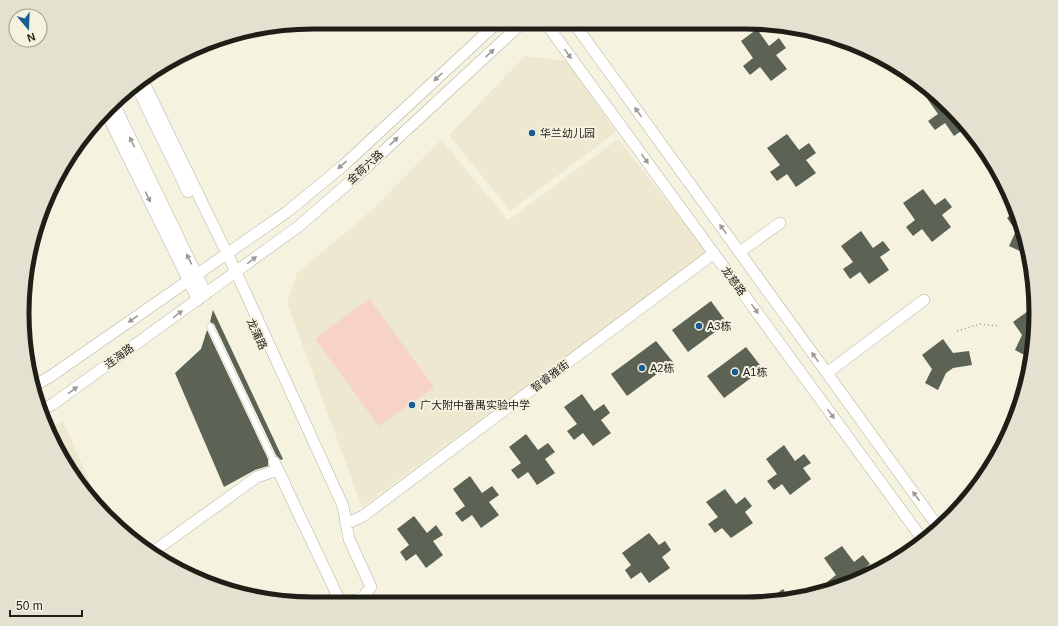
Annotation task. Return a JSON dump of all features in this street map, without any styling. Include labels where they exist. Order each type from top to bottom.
[{"type":"street","name":"金荷六路","points":[[192,278],[287,212],[345,164],[490,29]]},
{"type":"street","name":"金荷六路","points":[[202,297],[299,226],[359,174],[515,29]]},
{"type":"street","name":"龙慈路","points":[[550,29],[920,536]]},
{"type":"street","name":"龙慈路","points":[[578,29],[936,524]]},
{"type":"street","name":"龙蒲路","points":[[145,85],[343,506],[349,539],[367,586]]},
{"type":"street","name":"龙蒲路","points":[[138,89],[224,256]]},
{"type":"street","points":[[116,108],[192,278]]},
{"type":"street","points":[[108,116],[202,297]]},
{"type":"street","points":[[740,252],[780,223]]},
{"type":"street","name":"智睿雅街","points":[[346,524],[362,516],[714,253]]},
{"type":"street","name":"龙蒲路","points":[[233,275],[337,508],[345,539],[367,586]]},
{"type":"street","name":"连海路","points":[[38,384],[192,278]]},
{"type":"street","name":"连海路","points":[[46,408],[202,297]]},
{"type":"street","points":[[827,373],[924,300]]},
{"type":"street","points":[[156,550],[257,477],[272,472],[276,467],[339,597]]},
{"type":"street","points":[[354,597],[368,593],[371,587],[367,586]]},
{"type":"lane","points":[[210,326],[276,467]]},
{"type":"path","points":[[957,331],[980,324],[997,326]]},
{"type":"shaded area","name":"华兰幼儿园","points":[[525,56],[567,61],[616,132],[510,211],[449,135]]},
{"type":"shaded area","name":"广大附中番禺实验中学","points":[[618,139],[707,252],[362,507],[287,303],[297,273],[372,210],[441,140],[508,220]]},
{"type":"shaded area","points":[[369,299],[434,387],[379,426],[315,339]]},
{"type":"shaded area","points":[[63,421],[96,496],[67,455],[53,426]]},
{"type":"building","points":[[756,30],[769,46],[779,38],[786,48],[776,55],[787,69],[771,81],[760,67],[750,75],[743,66],[753,58],[741,41]]},
{"type":"building","points":[[928,96],[932,99],[962,130],[954,136],[945,123],[935,130],[928,121],[938,114],[926,97]]},
{"type":"building","points":[[787,134],[799,150],[809,143],[816,153],[806,160],[816,173],[796,187],[787,174],[777,181],[770,172],[780,165],[767,148]]},
{"type":"building","points":[[923,189],[935,205],[945,198],[952,207],[942,215],[951,227],[932,242],[922,229],[913,236],[906,227],[915,220],[903,203]]},
{"type":"building","points":[[1011,214],[1019,239],[1022,252],[1009,246],[1016,231],[1007,218]]},
{"type":"building","points":[[861,231],[873,248],[883,241],[890,250],[880,257],[889,270],[869,284],[860,272],[850,279],[843,269],[853,262],[841,246]]},
{"type":"building","name":"A3栋","points":[[711,301],[727,323],[688,352],[672,330]]},
{"type":"building","points":[[213,310],[283,459],[281,460],[276,455],[214,324],[210,322]]},
{"type":"building","points":[[1029,310],[1026,356],[1015,350],[1022,335],[1013,322]]},
{"type":"building","points":[[207,330],[268,459],[268,466],[255,470],[224,487],[175,373],[201,349]]},
{"type":"building","points":[[943,339],[953,353],[969,351],[972,365],[953,368],[946,373],[938,390],[925,383],[932,369],[922,355]]},
{"type":"building","name":"A2栋","points":[[656,341],[673,362],[627,396],[611,374]]},
{"type":"building","name":"A1栋","points":[[746,347],[763,369],[724,398],[707,376]]},
{"type":"building","points":[[582,394],[594,411],[604,404],[610,413],[601,420],[611,433],[593,446],[583,433],[574,440],[567,431],[577,424],[564,407]]},
{"type":"building","points":[[526,434],[538,450],[548,443],[555,452],[545,459],[555,473],[537,485],[528,472],[518,479],[511,470],[521,463],[509,447]]},
{"type":"building","points":[[784,445],[795,461],[804,454],[811,463],[803,468],[811,479],[790,495],[782,484],[774,490],[767,481],[777,474],[766,459]]},
{"type":"building","points":[[470,476],[482,493],[492,486],[499,495],[489,502],[499,515],[481,528],[472,515],[462,522],[455,513],[465,506],[453,489]]},
{"type":"building","points":[[725,489],[736,504],[745,497],[752,506],[745,512],[753,523],[731,538],[722,528],[715,533],[708,524],[718,517],[706,502]]},
{"type":"building","points":[[414,516],[427,533],[436,525],[443,535],[433,541],[443,555],[426,568],[416,554],[406,561],[400,552],[409,545],[397,529]]},
{"type":"building","points":[[649,533],[659,545],[665,541],[671,550],[662,557],[670,568],[649,583],[641,572],[631,579],[625,570],[631,565],[622,553]]},
{"type":"building","points":[[842,546],[854,562],[863,555],[870,564],[862,572],[829,584],[827,582],[836,575],[824,558]]},
{"type":"building","points":[[783,589],[786,594],[782,595],[774,595]]},
{"type":"place","name":"华兰幼儿园","points":[[532,133]]},
{"type":"place","name":"A3栋","points":[[699,326]]},
{"type":"place","name":"A2栋","points":[[642,368]]},
{"type":"place","name":"A1栋","points":[[735,372]]},
{"type":"place","name":"广大附中番禺实验中学","points":[[412,405]]}]
